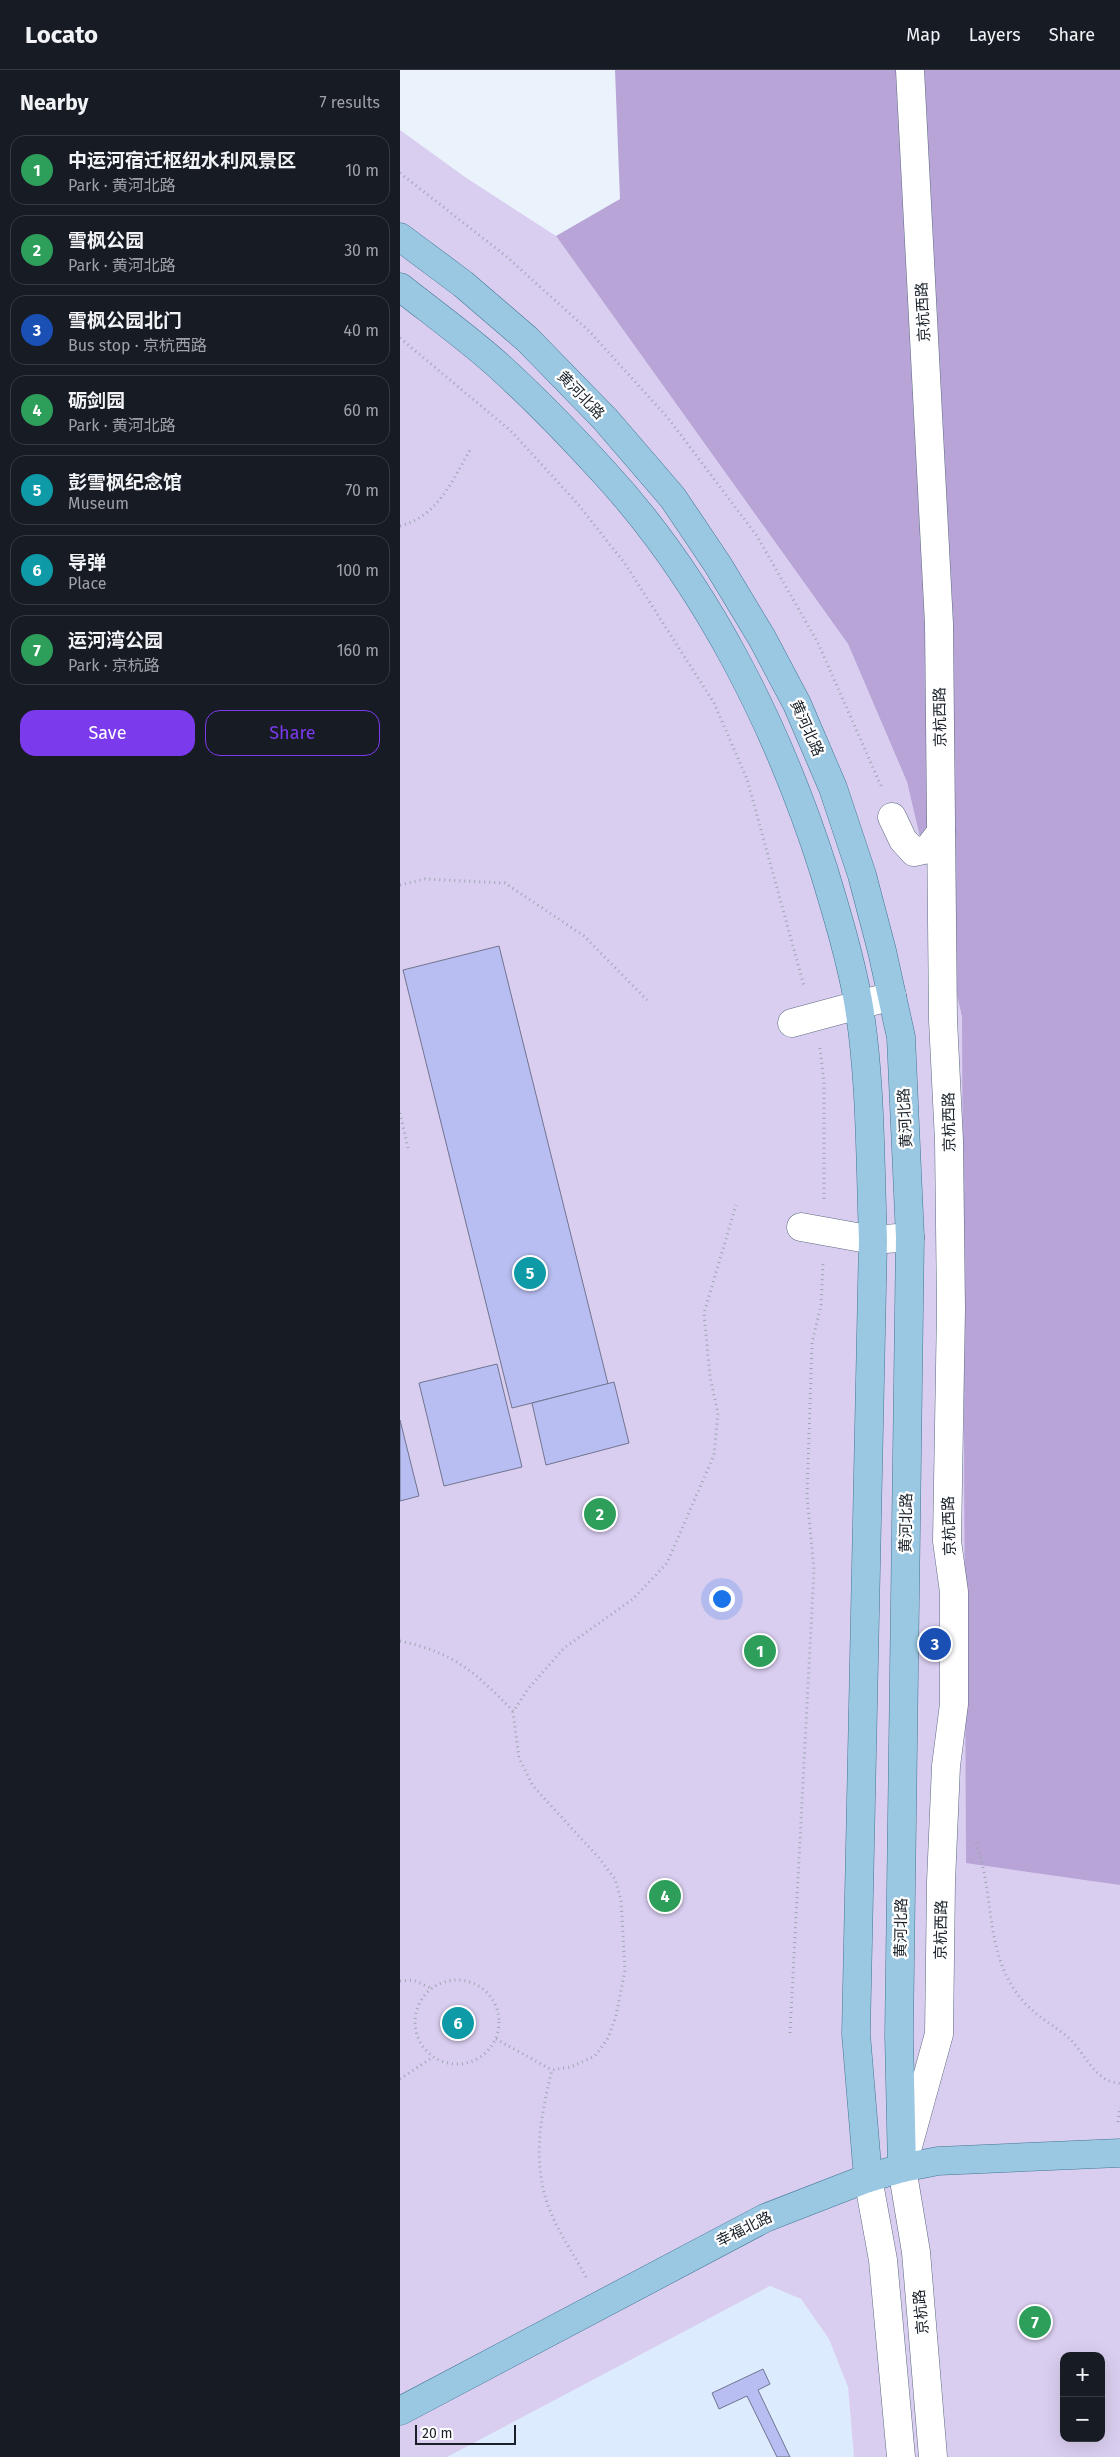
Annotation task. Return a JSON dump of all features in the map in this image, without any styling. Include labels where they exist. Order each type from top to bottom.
[{"type":"main road","name":"黄河北路","points":[[400,237],[463,284],[527,339],[605,419],[673,498],[718,565],[762,638],[797,704],[833,788],[862,875],[901,1036],[910,1237],[899,2035],[902,2168]]},
{"type":"main road","points":[[400,287],[500,367],[603,471],[653,532],[698,596],[739,666],[772,732],[804,810],[838,915],[858,1005],[869,1124],[873,1240],[856,2034],[868,2178]]},
{"type":"main road","name":"幸福北路","points":[[400,2411],[601,2303],[765,2218],[868,2178],[902,2168],[938,2161],[1120,2152]]},
{"type":"street","name":"京杭西路","points":[[902,2168],[939,2034],[946,1786],[954,1704],[954,1592],[947,1541],[950,1151],[943,1020],[939,624],[910,70]]},
{"type":"street","points":[[892,817],[903,840],[914,852],[928,850],[941,832]]},
{"type":"street","points":[[803,1020],[892,996]]},
{"type":"street","points":[[813,1229],[873,1240],[910,1237]]},
{"type":"street","name":"京杭路","points":[[902,2168],[916,2252],[933,2457]]},
{"type":"street","points":[[868,2178],[883,2260],[902,2457]]},
{"type":"path","points":[[400,338],[511,431],[577,503],[626,565],[714,703],[748,779],[803,1020],[820,1051],[824,1082],[813,1229],[821,1305],[812,1343],[807,1496],[814,1570],[790,2033]]},
{"type":"path","points":[[400,526],[414,522],[438,503],[470,450]]},
{"type":"path","points":[[400,885],[425,879],[504,883],[584,936],[647,1000]]},
{"type":"path","points":[[400,1113],[408,1148]]},
{"type":"path","points":[[496,2039],[552,2070],[571,2067],[595,2056],[608,2038],[616,2016],[625,1970],[621,1900],[615,1879],[599,1858],[533,1786],[519,1758],[514,1712],[528,1689],[564,1648],[632,1599],[667,1563],[714,1455],[718,1413],[710,1377],[704,1313],[736,1205]]},
{"type":"path","points":[[400,1641],[437,1650],[457,1662],[480,1677],[514,1712]]},
{"type":"path","points":[[975,1841],[988,1898],[995,1951],[1005,1977],[1023,2001],[1045,2022],[1070,2039],[1105,2079],[1120,2084]]},
{"type":"path","points":[[400,1981],[413,1980],[431,1988]]},
{"type":"path","points":[[459,1980],[472,1983],[484,1989],[493,2000],[498,2013],[499,2026],[496,2039],[488,2051],[478,2060],[465,2064],[451,2065],[426,2052],[418,2040],[414,2026],[415,2011],[421,1998],[431,1988],[444,1981],[459,1980]]},
{"type":"path","points":[[400,2079],[433,2057]]},
{"type":"path","points":[[552,2070],[542,2111],[538,2167],[551,2213],[601,2303]]},
{"type":"shaded area","points":[[615,70],[1120,70],[1120,1885],[966,1863],[962,1017],[907,782],[848,644],[556,236],[620,199]]},
{"type":"shaded area","points":[[1120,70],[1120,2457],[854,2457],[848,2387],[829,2339],[801,2299],[770,2286],[447,2457],[400,2457],[400,130],[465,177],[556,236],[848,644],[907,782],[961,1013]]},
{"type":"shaded area","points":[[770,2286],[801,2299],[829,2339],[848,2387],[854,2457],[436,2457]]},
{"type":"building","points":[[499,946],[608,1384],[512,1408],[403,970]]},
{"type":"building","points":[[497,1364],[522,1467],[444,1486],[419,1383]]},
{"type":"building","points":[[614,1382],[629,1443],[546,1465],[532,1403]]},
{"type":"building","points":[[400,1420],[419,1496],[400,1501]]},
{"type":"building","points":[[763,2369],[770,2384],[758,2390],[790,2457],[777,2457],[747,2396],[719,2409],[712,2393]]},
{"type":"place","name":"彭雪枫纪念馆","points":[[530,1273]]},
{"type":"place","name":"雪枫公园","points":[[600,1514]]},
{"type":"place","name":"雪枫公园北门","points":[[935,1644]]},
{"type":"place","name":"中运河宿迁枢纽水利风景区","points":[[760,1651]]},
{"type":"place","name":"砺剑园","points":[[665,1896]]},
{"type":"place","name":"导弹","points":[[458,2023]]},
{"type":"place","name":"运河湾公园","points":[[1035,2322]]}]
